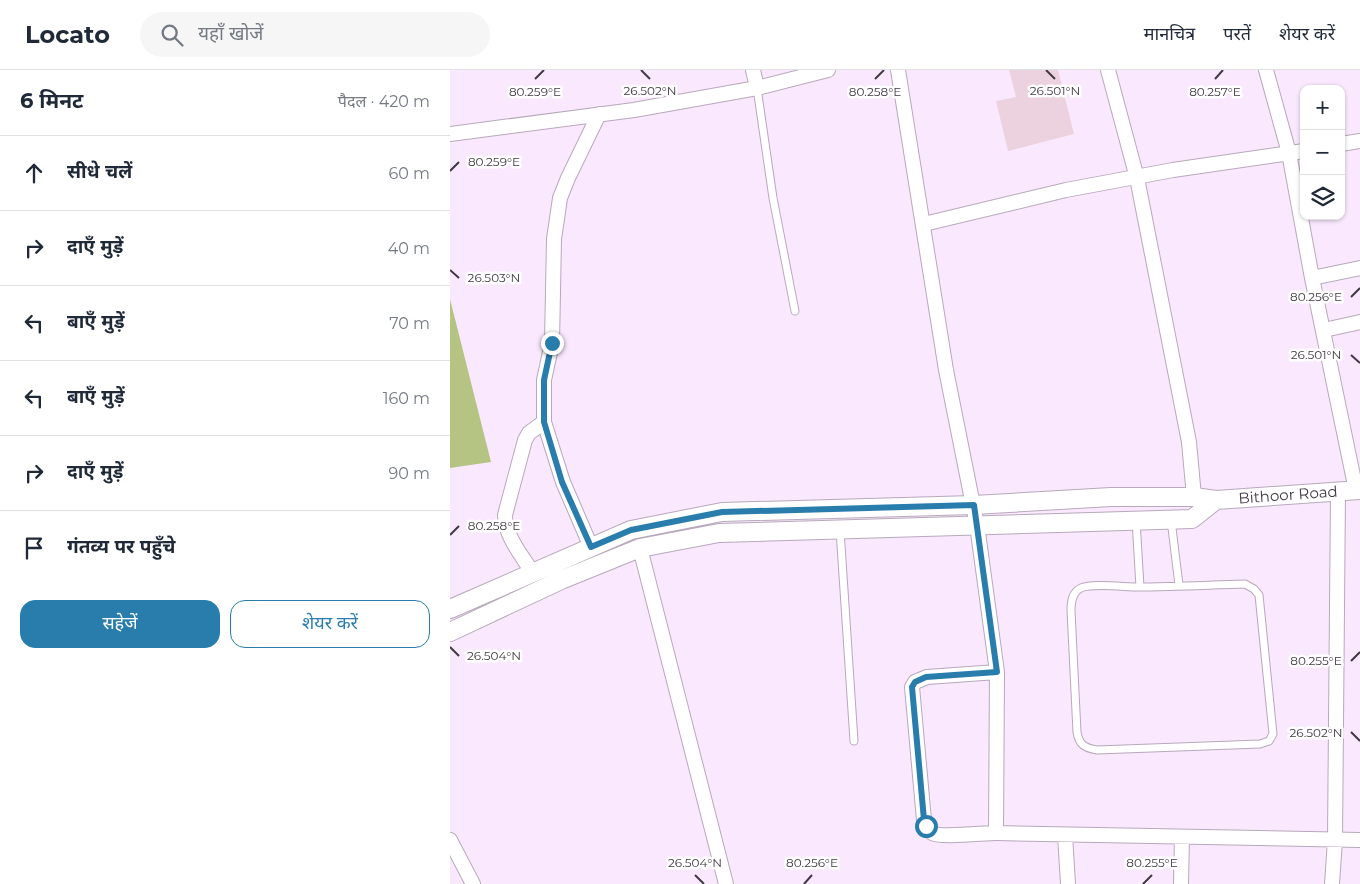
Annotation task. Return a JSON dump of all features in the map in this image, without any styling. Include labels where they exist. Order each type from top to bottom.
[{"type":"street","points":[[753,70],[757,88]]},
{"type":"street","points":[[450,134],[634,110],[757,88],[828,70]]},
{"type":"street","points":[[898,70],[946,370],[978,525],[997,672],[996,833]]},
{"type":"street","points":[[1108,70],[1137,178],[1189,442],[1194,497]]},
{"type":"street","points":[[1266,70],[1289,153],[1312,278],[1358,490]]},
{"type":"street","points":[[591,547],[562,482],[544,422],[544,380],[553,336],[556,216],[560,198],[568,178],[599,114]]},
{"type":"street","points":[[1345,143],[1360,141]]},
{"type":"street","points":[[924,224],[1066,190],[1173,170],[1300,152]]},
{"type":"street","points":[[1312,278],[1360,268]]},
{"type":"street","points":[[1324,330],[1360,322]]},
{"type":"street","points":[[532,572],[509,535],[505,524],[505,515],[525,440],[529,433],[544,422]]},
{"type":"street","name":"Bithoor Road","points":[[450,608],[631,530],[722,512],[974,505],[1110,497],[1194,497],[1216,500],[1358,490]]},
{"type":"street","points":[[1332,884],[1335,840],[1338,491]]},
{"type":"street","points":[[450,632],[562,580],[640,548],[719,533],[1192,519],[1216,500]]},
{"type":"street","points":[[640,548],[726,884]]},
{"type":"street","points":[[997,672],[926,677],[915,682],[911,692],[924,820],[929,830],[936,835],[996,833],[1360,840]]},
{"type":"street","points":[[1065,835],[1068,884]]},
{"type":"street","points":[[1182,837],[1182,884]]},
{"type":"street","points":[[450,840],[473,884]]},
{"type":"lane","points":[[757,88],[773,198],[796,311]]},
{"type":"lane","points":[[1171,519],[1179,585]]},
{"type":"lane","points":[[1136,520],[1140,587]]},
{"type":"lane","points":[[840,530],[854,741]]},
{"type":"lane","points":[[1245,584],[1254,589],[1259,595],[1274,734],[1269,741],[1260,744],[1097,750],[1081,745],[1077,732],[1071,611],[1073,596],[1080,588],[1085,586],[1140,587],[1245,584]]},
{"type":"green space","points":[[450,299],[491,462],[450,468]]},
{"type":"building","points":[[1009,70],[1058,70],[1074,134],[1008,151],[996,101],[1016,97]]},
{"type":"route","points":[[552,343],[544,380],[544,422],[562,482],[591,547],[631,530],[722,512],[974,505],[997,672],[926,677],[915,682],[912,687],[926,826]]}]
